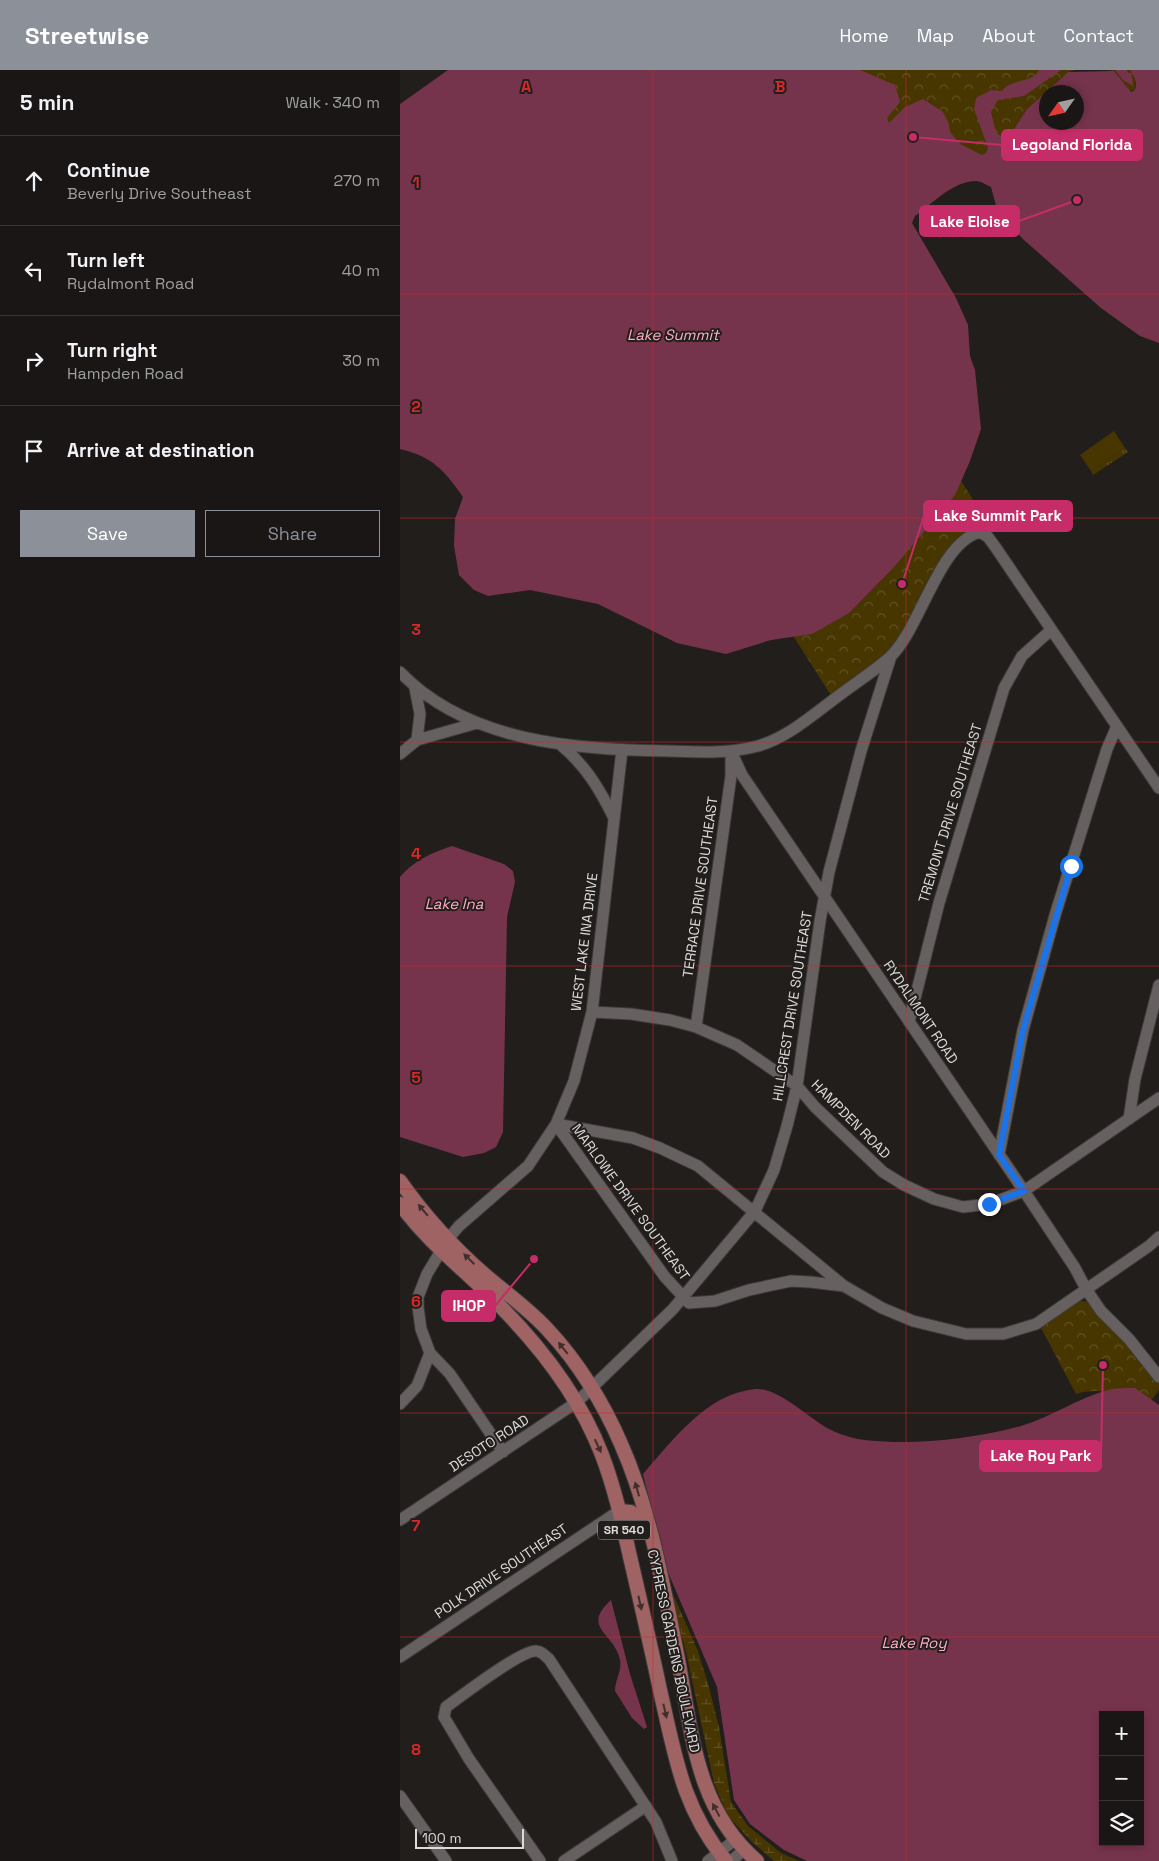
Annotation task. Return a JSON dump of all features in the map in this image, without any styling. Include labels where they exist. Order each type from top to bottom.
[{"type":"main road","name":"CYPRESS GARDENS BOULEVARD","points":[[400,1181],[448,1239],[547,1329],[571,1358],[591,1388],[627,1459],[636,1483],[654,1553],[694,1747],[705,1789],[718,1816],[757,1861]]},
{"type":"main road","name":"CYPRESS GARDENS BOULEVARD","points":[[400,1204],[440,1252],[502,1308],[537,1346],[577,1402],[602,1455],[619,1511],[677,1766],[693,1810],[718,1858]]},
{"type":"main road","points":[[619,1511],[631,1512],[641,1524],[654,1553]]},
{"type":"street","points":[[400,672],[416,688],[477,723],[562,746],[622,750],[731,752],[758,745],[784,734],[891,656],[909,629],[952,552],[963,538],[980,532],[988,537],[996,548],[1159,788]]},
{"type":"street","name":"TREMONT DRIVE SOUTHEAST","points":[[909,1022],[939,903],[1004,688],[1022,656],[1051,630]]},
{"type":"street","name":"HILLCREST DRIVE SOUTHEAST","points":[[591,1388],[663,1320],[682,1298],[755,1211],[774,1170],[797,1086],[829,872],[861,751],[891,656]]},
{"type":"street","points":[[416,688],[420,714],[418,740]]},
{"type":"street","points":[[400,754],[418,740],[477,723]]},
{"type":"street","points":[[999,1155],[1023,1030],[1032,994],[1107,749],[1117,726]]},
{"type":"street","points":[[562,746],[579,760],[592,778],[614,818]]},
{"type":"street","name":"WEST LAKE INA DRIVE","points":[[430,1353],[421,1329],[418,1297],[427,1274],[448,1239],[477,1208],[520,1174],[556,1124],[574,1081],[592,1012],[622,750]]},
{"type":"street","name":"RYDALMONT ROAD","points":[[731,752],[742,775],[1024,1191],[1101,1311],[1146,1359],[1159,1377]]},
{"type":"street","name":"TERRACE DRIVE SOUTHEAST","points":[[696,1027],[731,776],[731,752]]},
{"type":"street","points":[[1129,1119],[1135,1078],[1159,985]]},
{"type":"street","name":"HAMPDEN ROAD","points":[[592,1012],[631,1014],[696,1027],[742,1048],[797,1086],[869,1160],[898,1181],[916,1191],[963,1207],[989,1204],[1024,1191],[1159,1098]]},
{"type":"street","points":[[556,1124],[633,1138],[698,1166],[844,1286],[904,1318],[966,1334],[1003,1334],[1032,1326],[1149,1246],[1159,1237]]},
{"type":"street","name":"MARLOWE DRIVE SOUTHEAST","points":[[556,1124],[682,1298]]},
{"type":"street","points":[[682,1298],[689,1303],[707,1302],[749,1290],[791,1282],[844,1286]]},
{"type":"street","points":[[400,1404],[417,1386],[430,1353],[450,1374],[503,1452]]},
{"type":"street","name":"DESOTO ROAD","points":[[400,1520],[577,1402],[591,1388]]},
{"type":"street","name":"POLK DRIVE SOUTHEAST","points":[[400,1656],[619,1511]]},
{"type":"street","points":[[540,1861],[469,1759],[444,1717],[446,1707],[520,1656],[534,1650],[541,1652],[549,1659],[646,1806],[656,1822],[672,1861]]},
{"type":"street","points":[[400,1796],[446,1861]]},
{"type":"street","points":[[564,1861],[646,1806]]},
{"type":"street","points":[[718,1858],[736,1839]]},
{"type":"street","points":[[731,1861],[745,1849]]},
{"type":"green space","points":[[769,70],[1076,70],[1068,72],[1054,85],[1039,85],[1039,98],[1027,109],[1010,135],[1003,139],[994,150],[961,171]]},
{"type":"green space","points":[[1105,70],[1130,70],[1135,76],[1135,90],[1129,91],[1114,71]]},
{"type":"green space","points":[[1114,431],[1125,448],[1091,471],[1080,455]]},
{"type":"green space","points":[[1125,448],[1128,452],[1093,475],[1091,471]]},
{"type":"green space","points":[[960,479],[986,520],[962,537],[897,642],[885,657],[832,697],[792,634]]},
{"type":"green space","points":[[1079,1300],[1087,1302],[1131,1348],[1159,1383],[1159,1390],[1146,1407],[1112,1393],[1095,1391],[1076,1394],[1040,1326]]},
{"type":"green space","points":[[668,1583],[698,1651],[709,1687],[719,1727],[731,1802],[748,1826],[781,1853],[799,1861],[774,1861],[752,1842],[728,1816],[714,1783],[686,1652]]},
{"type":"water","name":"Lake Summit","points":[[448,70],[860,70],[895,85],[900,102],[887,118],[889,123],[905,107],[923,99],[943,112],[949,124],[950,132],[960,144],[982,155],[986,153],[988,148],[974,109],[976,98],[991,90],[1002,91],[1011,84],[1032,77],[1039,70],[1061,70],[1024,96],[998,100],[991,112],[996,132],[1004,139],[1010,135],[1027,109],[1039,98],[1039,130],[1084,130],[1084,85],[1054,85],[1068,72],[1114,71],[1131,92],[1135,90],[1136,85],[1130,70],[1159,70],[1159,343],[1140,336],[1101,308],[1024,240],[998,213],[991,187],[982,182],[967,182],[951,189],[915,216],[912,223],[956,298],[968,325],[970,356],[975,370],[981,429],[955,495],[894,567],[849,613],[812,634],[771,640],[726,654],[677,643],[598,604],[530,590],[488,596],[474,590],[459,575],[454,546],[455,519],[463,497],[450,479],[437,466],[421,456],[400,449],[400,104]]},
{"type":"water","points":[[1115,70],[1126,70],[1132,76],[1133,86],[1123,80]]},
{"type":"water","name":"Lake Ina","points":[[452,846],[504,864],[513,871],[515,882],[507,917],[503,1132],[496,1147],[484,1153],[463,1157],[400,1137],[400,877],[411,866],[424,858]]},
{"type":"water","name":"Lake Roy","points":[[1121,1388],[1135,1388],[1159,1405],[1159,1861],[807,1861],[784,1850],[750,1824],[734,1800],[717,1687],[664,1563],[643,1474],[679,1433],[706,1409],[737,1393],[755,1389],[764,1390],[783,1398],[827,1428],[843,1435],[867,1440],[909,1442],[974,1436],[1021,1426],[1097,1393]]},
{"type":"water","points":[[611,1600],[630,1674],[647,1727],[644,1729],[632,1718],[615,1691],[620,1660],[617,1651],[599,1624],[602,1610]]},
{"type":"place","name":"Legoland Florida","points":[[913,137]]},
{"type":"place","name":"Lake Eloise","points":[[1077,200]]},
{"type":"place","name":"Lake Summit Park","points":[[902,584]]},
{"type":"place","name":"IHOP","points":[[534,1259]]},
{"type":"place","name":"Lake Roy Park","points":[[1103,1365]]},
{"type":"route","points":[[989,1204],[1024,1191],[999,1155],[1023,1030],[1071,866]]}]
